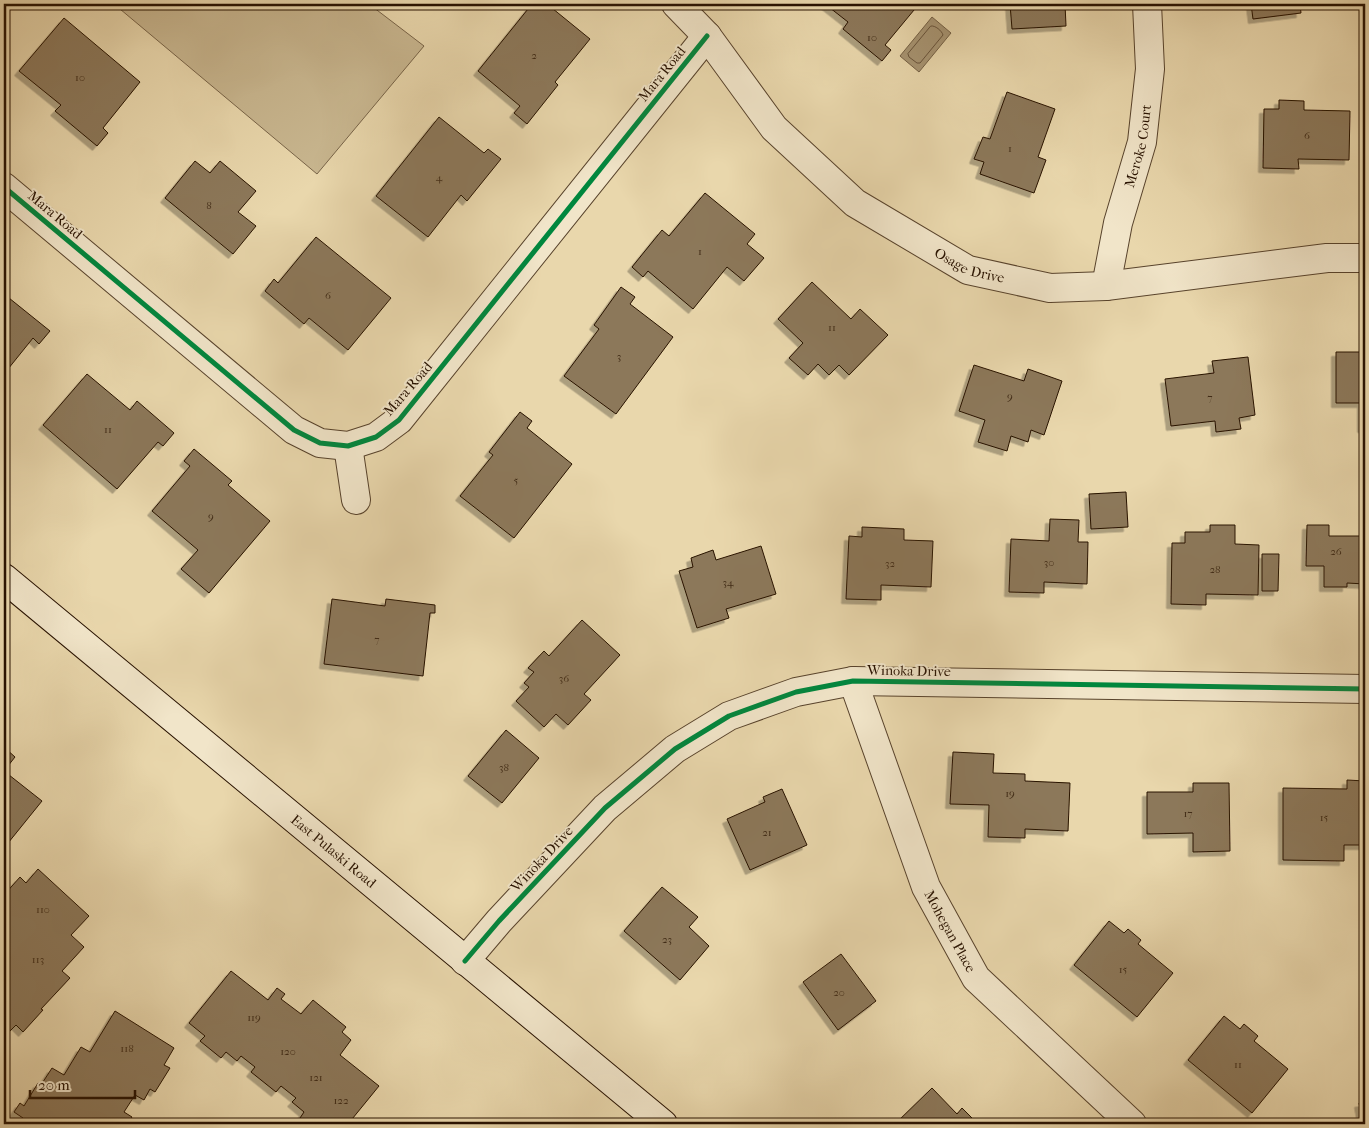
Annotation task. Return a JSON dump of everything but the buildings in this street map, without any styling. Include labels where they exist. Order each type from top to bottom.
[{"type":"street","name":"Osage Drive","points":[[676,4],[707,36],[774,128],[855,203],[968,270],[1050,288],[1106,286],[1327,258],[1365,258]]},
{"type":"street","name":"Meroke Court","points":[[1106,286],[1118,223],[1142,142],[1150,69],[1147,4]]},
{"type":"street","name":"Mara Road","points":[[4,187],[294,430],[320,443],[348,446],[376,436],[399,420],[707,36]]},
{"type":"street","points":[[348,446],[356,500]]},
{"type":"street","name":"East Pulaski Road","points":[[4,578],[663,1124]]},
{"type":"street","name":"Winoka Drive","points":[[465,961],[499,921],[605,808],[675,749],[729,716],[796,692],[853,681],[1365,688]]},
{"type":"street","name":"Mohegan Place","points":[[853,681],[926,886],[976,978],[1132,1124]]},
{"type":"shaded area","points":[[114,4],[369,4],[424,46],[317,174]]},
{"type":"water","points":[[932,17],[951,33],[919,72],[900,56]]},
{"type":"cycle path","points":[[4,187],[294,430],[320,443],[348,446],[376,437],[399,420],[707,36]]},
{"type":"cycle path","points":[[465,961],[499,921],[605,808],[675,749],[729,716],[796,692],[853,681],[1365,689]]}]
